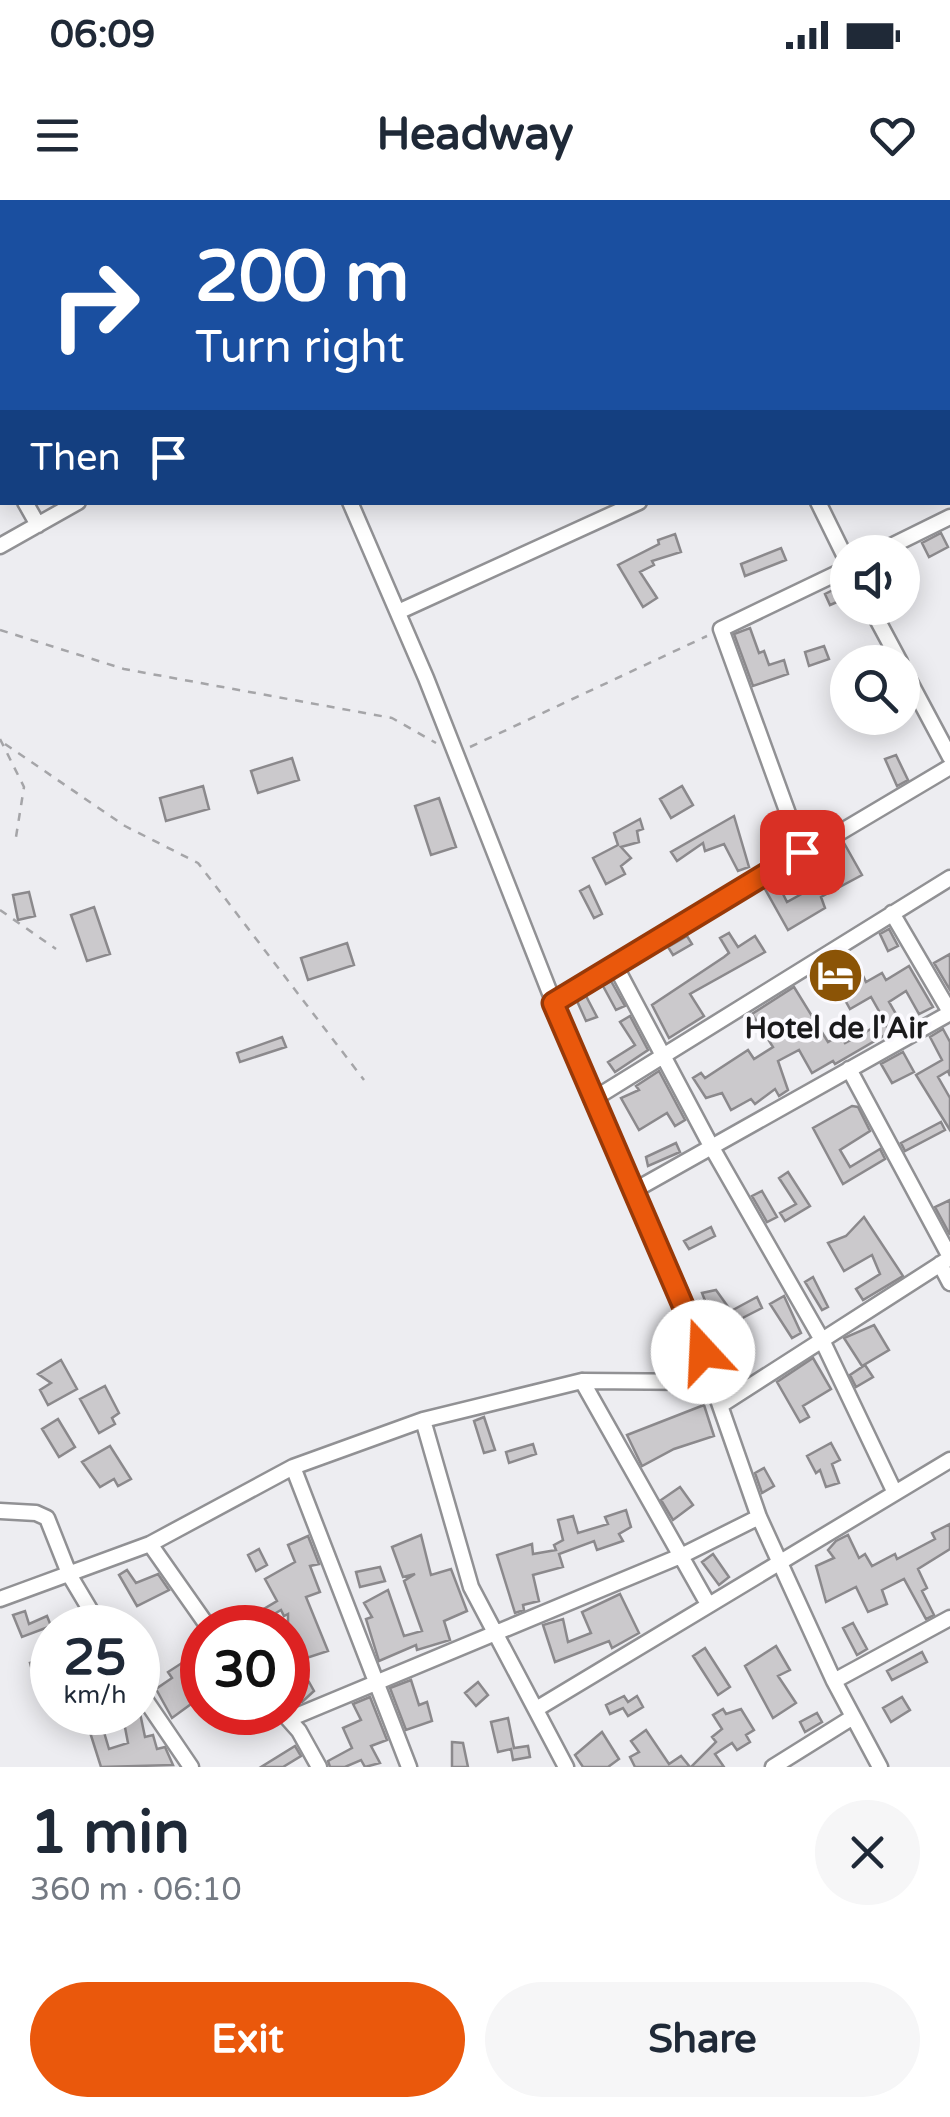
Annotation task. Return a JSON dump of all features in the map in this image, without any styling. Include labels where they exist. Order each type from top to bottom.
[{"type":"street","points":[[28,505],[38,525]]},
{"type":"street","points":[[0,546],[73,505]]},
{"type":"street","points":[[351,505],[398,612],[592,1100],[714,1382],[759,1517],[834,1681],[880,1767]]},
{"type":"street","points":[[398,612],[632,505]]},
{"type":"street","points":[[819,505],[833,535]]},
{"type":"street","points":[[913,535],[950,516]]},
{"type":"street","points":[[802,852],[721,629],[830,575]]},
{"type":"street","points":[[920,701],[950,757]]},
{"type":"street","points":[[553,1003],[950,767]]},
{"type":"street","points":[[592,1100],[950,878]]},
{"type":"street","points":[[634,1190],[950,1013],[892,913]]},
{"type":"street","points":[[616,967],[711,1146],[822,1340],[895,1493]]},
{"type":"street","points":[[849,1069],[947,1260],[950,1284]]},
{"type":"street","points":[[721,1406],[947,1260]]},
{"type":"street","points":[[0,1599],[150,1544],[293,1467],[423,1420],[582,1381],[714,1382]]},
{"type":"street","points":[[582,1381],[684,1555],[708,1604]]},
{"type":"street","points":[[423,1420],[471,1587],[566,1767]]},
{"type":"street","points":[[538,1708],[950,1460]]},
{"type":"street","points":[[293,1467],[379,1681],[409,1767]]},
{"type":"street","points":[[0,1510],[36,1512],[48,1518],[70,1576],[87,1605]]},
{"type":"street","points":[[310,1707],[499,1634],[684,1555],[759,1517]]},
{"type":"street","points":[[150,1544],[193,1605]]},
{"type":"street","points":[[834,1681],[950,1618]]},
{"type":"street","points":[[773,1767],[853,1717]]},
{"type":"street","points":[[160,1721],[190,1767]]},
{"type":"street","points":[[298,1735],[318,1767]]},
{"type":"path","points":[[0,630],[124,669],[392,718],[455,754],[721,629]]},
{"type":"path","points":[[0,739],[24,788],[16,836]]},
{"type":"path","points":[[4,744],[125,826],[198,862],[364,1080]]},
{"type":"path","points":[[0,910],[56,950]]},
{"type":"building","points":[[941,533],[948,547],[929,557],[922,543]]},
{"type":"building","points":[[675,534],[681,552],[652,561],[654,565],[640,572],[657,598],[643,607],[618,565]]},
{"type":"building","points":[[781,548],[786,560],[745,576],[741,564]]},
{"type":"building","points":[[750,628],[759,653],[764,651],[769,665],[784,660],[788,674],[753,686],[734,634]]},
{"type":"building","points":[[824,646],[829,659],[809,666],[805,652]]},
{"type":"building","points":[[896,755],[908,780],[897,786],[885,759]]},
{"type":"building","points":[[292,758],[299,780],[258,793],[251,771]]},
{"type":"building","points":[[203,786],[209,809],[166,821],[160,798]]},
{"type":"building","points":[[682,786],[693,805],[671,818],[660,799]]},
{"type":"building","points":[[439,798],[456,847],[431,855],[415,806]]},
{"type":"building","points":[[734,816],[749,867],[738,871],[724,844],[705,851],[703,843],[677,861],[671,852]]},
{"type":"building","points":[[640,819],[643,829],[637,831],[639,842],[621,847],[631,858],[621,866],[625,874],[606,884],[593,858],[618,845],[614,833]]},
{"type":"building","points":[[844,843],[862,875],[821,897],[825,908],[788,930],[765,889],[777,882],[787,902],[805,892],[794,872]]},
{"type":"building","points":[[589,886],[602,914],[594,918],[580,891]]},
{"type":"building","points":[[29,892],[35,916],[18,920],[13,895]]},
{"type":"building","points":[[94,907],[110,954],[87,961],[71,915]]},
{"type":"building","points":[[889,929],[898,946],[888,951],[880,934]]},
{"type":"building","points":[[729,933],[738,947],[755,936],[765,952],[690,994],[704,1016],[669,1038],[652,1005],[729,953],[720,938]]},
{"type":"building","points":[[687,936],[692,944],[673,955],[668,947]]},
{"type":"building","points":[[347,943],[354,965],[308,980],[301,958]]},
{"type":"building","points":[[950,954],[950,990],[934,963]]},
{"type":"building","points":[[855,959],[866,982],[882,973],[886,980],[909,966],[933,1007],[919,1014],[906,991],[889,1002],[900,1021],[888,1027],[871,997],[850,1009],[840,991],[852,984],[843,965]]},
{"type":"building","points":[[611,981],[625,1006],[616,1010],[603,986]]},
{"type":"building","points":[[794,987],[828,1042],[840,1035],[845,1043],[884,1022],[890,1032],[812,1073],[799,1050],[778,1061],[788,1090],[779,1096],[775,1089],[755,1104],[751,1099],[731,1110],[722,1093],[706,1098],[693,1078],[701,1073],[705,1078],[748,1050],[754,1059],[773,1047],[752,1014]]},
{"type":"building","points":[[586,996],[597,1017],[586,1021],[577,1001]]},
{"type":"building","points":[[630,1016],[648,1050],[615,1072],[608,1062],[635,1045],[620,1022]]},
{"type":"building","points":[[943,1029],[950,1042],[950,1076],[948,1071],[938,1077],[950,1098],[950,1130],[916,1075],[942,1060],[930,1037]]},
{"type":"building","points":[[282,1037],[286,1047],[240,1062],[237,1053]]},
{"type":"building","points":[[903,1052],[914,1072],[892,1083],[881,1064]]},
{"type":"building","points":[[659,1071],[685,1120],[675,1126],[667,1113],[639,1130],[621,1098],[639,1090],[636,1086]]},
{"type":"building","points":[[852,1106],[858,1107],[870,1131],[840,1150],[850,1167],[880,1149],[885,1159],[843,1184],[813,1128]]},
{"type":"building","points":[[941,1122],[945,1130],[905,1151],[901,1143]]},
{"type":"building","points":[[676,1143],[680,1152],[648,1166],[646,1157]]},
{"type":"building","points":[[788,1172],[810,1206],[785,1221],[780,1213],[796,1204],[779,1178]]},
{"type":"building","points":[[762,1191],[777,1217],[767,1222],[752,1196]]},
{"type":"building","points":[[950,1200],[950,1235],[935,1207]]},
{"type":"building","points":[[864,1217],[903,1276],[863,1300],[856,1289],[880,1274],[872,1255],[844,1271],[828,1243],[846,1236]]},
{"type":"building","points":[[711,1227],[715,1236],[689,1249],[684,1241]]},
{"type":"building","points":[[813,1277],[828,1307],[822,1310],[805,1282]]},
{"type":"building","points":[[716,1290],[731,1311],[757,1297],[762,1308],[717,1331],[702,1293]]},
{"type":"building","points":[[784,1296],[801,1333],[792,1338],[770,1304]]},
{"type":"building","points":[[874,1325],[889,1350],[862,1366],[844,1338]]},
{"type":"building","points":[[813,1358],[831,1389],[803,1406],[809,1417],[800,1422],[777,1382]]},
{"type":"building","points":[[61,1360],[77,1389],[48,1405],[40,1390],[51,1383],[38,1374]]},
{"type":"building","points":[[865,1365],[873,1377],[856,1387],[850,1375]]},
{"type":"building","points":[[105,1386],[119,1413],[112,1418],[115,1424],[99,1433],[80,1399]]},
{"type":"building","points":[[704,1405],[714,1436],[674,1449],[642,1466],[627,1435]]},
{"type":"building","points":[[484,1417],[495,1450],[484,1453],[474,1421]]},
{"type":"building","points":[[58,1419],[75,1447],[59,1457],[42,1429]]},
{"type":"building","points":[[831,1443],[840,1460],[832,1464],[839,1483],[826,1487],[820,1470],[816,1473],[807,1456]]},
{"type":"building","points":[[533,1444],[536,1454],[509,1463],[506,1452]]},
{"type":"building","points":[[110,1446],[131,1479],[118,1486],[114,1479],[100,1487],[82,1462]]},
{"type":"building","points":[[764,1468],[774,1486],[762,1493],[755,1473]]},
{"type":"building","points":[[680,1487],[693,1505],[673,1520],[661,1500]]},
{"type":"building","points":[[626,1510],[631,1527],[619,1534],[623,1541],[597,1550],[594,1541],[559,1554],[563,1567],[533,1575],[539,1601],[523,1605],[524,1610],[515,1613],[497,1555],[532,1544],[533,1554],[556,1550],[554,1545],[563,1540],[558,1520],[573,1516],[578,1533],[608,1524],[605,1517]]},
{"type":"building","points":[[950,1524],[950,1549],[918,1569],[927,1588],[922,1591],[934,1615],[926,1619],[904,1579],[882,1590],[887,1604],[868,1612],[856,1587],[826,1602],[816,1566],[834,1558],[828,1550],[836,1541],[848,1535],[859,1558],[865,1554],[872,1566],[895,1554],[897,1559],[935,1539],[932,1533]]},
{"type":"building","points":[[421,1535],[431,1575],[451,1569],[467,1611],[444,1621],[450,1640],[417,1650],[416,1645],[379,1661],[366,1619],[372,1617],[364,1603],[388,1590],[404,1636],[422,1631],[404,1581],[415,1574],[403,1577],[392,1547]]},
{"type":"building","points":[[308,1536],[319,1564],[310,1566],[320,1592],[306,1597],[309,1605],[270,1605],[277,1601],[265,1579],[295,1562],[288,1545]]},
{"type":"building","points":[[259,1549],[267,1565],[256,1571],[248,1555]]},
{"type":"building","points":[[713,1554],[729,1577],[719,1585],[702,1562]]},
{"type":"building","points":[[380,1567],[385,1581],[360,1587],[356,1572]]},
{"type":"building","points":[[127,1570],[136,1583],[158,1574],[169,1590],[136,1605],[119,1575]]},
{"type":"building","points":[[620,1594],[639,1633],[612,1648],[609,1641],[555,1662],[543,1625],[563,1619],[568,1642],[591,1633],[582,1612]]},
{"type":"building","points":[[310,1607],[328,1651],[310,1657]]},
{"type":"building","points":[[25,1611],[30,1634],[22,1637],[13,1615]]},
{"type":"building","points":[[853,1623],[867,1649],[857,1655],[843,1628]]},
{"type":"building","points":[[776,1646],[790,1670],[778,1676],[796,1703],[773,1718],[745,1666]]},
{"type":"building","points":[[705,1648],[730,1687],[718,1695],[693,1656]]},
{"type":"building","points":[[922,1652],[927,1662],[892,1680],[887,1671]]},
{"type":"building","points":[[180,1664],[180,1712],[172,1718],[160,1696],[160,1686],[172,1678],[168,1672]]},
{"type":"building","points":[[411,1680],[419,1705],[427,1702],[432,1721],[406,1730],[390,1688]]},
{"type":"building","points":[[478,1682],[488,1695],[476,1706],[465,1693]]},
{"type":"building","points":[[624,1696],[628,1702],[637,1696],[643,1707],[628,1716],[623,1708],[610,1714],[606,1705]]},
{"type":"building","points":[[370,1697],[387,1740],[371,1746],[380,1763],[365,1767],[361,1760],[345,1767],[330,1767],[328,1761],[352,1748],[343,1728],[361,1720],[353,1704]]},
{"type":"building","points":[[902,1697],[910,1710],[891,1722],[883,1708]]},
{"type":"building","points":[[723,1709],[726,1714],[741,1709],[754,1730],[746,1735],[750,1742],[737,1750],[732,1743],[715,1754],[724,1767],[691,1767],[716,1742],[712,1737],[722,1729],[713,1715]]},
{"type":"building","points":[[817,1713],[822,1722],[805,1732],[800,1722]]},
{"type":"building","points":[[508,1718],[514,1748],[528,1746],[530,1757],[513,1760],[511,1749],[498,1752],[491,1722]]},
{"type":"building","points":[[646,1730],[669,1764],[681,1756],[690,1767],[635,1767],[630,1757],[639,1752],[631,1741]]},
{"type":"building","points":[[602,1732],[619,1759],[608,1767],[583,1767],[575,1755]]},
{"type":"building","points":[[91,1735],[105,1735],[109,1749],[128,1743],[126,1735],[153,1735],[157,1749],[165,1747],[173,1765],[101,1767]]},
{"type":"building","points":[[452,1742],[463,1743],[468,1767],[452,1767]]},
{"type":"building","points":[[295,1746],[301,1756],[283,1767],[261,1767]]},
{"type":"place","name":"Hotel de l'Air","points":[[836,976]]},
{"type":"route","points":[[703,1352],[553,1003],[802,852]]}]
